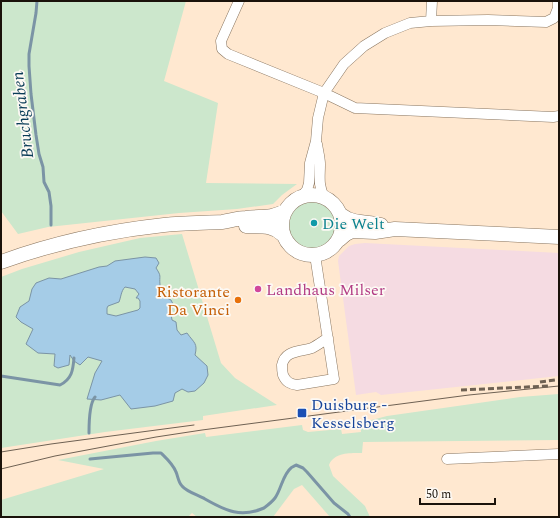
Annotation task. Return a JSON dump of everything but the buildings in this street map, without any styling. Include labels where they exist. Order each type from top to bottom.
[{"type":"main road","points":[[313,194],[324,197],[334,204],[340,214],[342,225],[341,233],[334,246],[322,254],[302,254],[290,246],[283,235],[281,222],[285,211],[292,202],[302,196],[313,194]]},
{"type":"main road","points":[[1,262],[60,243],[117,232],[164,225],[224,222],[246,218],[270,217],[285,211]]},
{"type":"main road","points":[[340,214],[347,219],[354,221],[373,222],[394,229]]},
{"type":"main road","points":[[224,222],[248,226],[269,227],[277,230],[283,235]]},
{"type":"main road","points":[[338,240],[352,231],[375,232],[394,229],[559,237]]},
{"type":"street","points":[[239,1],[221,42],[222,49],[228,54],[324,93],[355,108],[553,117],[559,116]]},
{"type":"street","points":[[431,21],[432,1]]},
{"type":"street","points":[[302,196],[307,190],[309,183],[310,163],[316,141],[318,118],[324,93],[344,64],[364,46],[385,33],[410,23],[488,20],[546,22],[554,18],[558,8],[558,1]]},
{"type":"street","points":[[316,141],[320,162],[319,184],[324,197]]},
{"type":"street","points":[[315,255],[328,338],[334,379],[297,385],[286,381],[282,369],[283,362],[288,355],[313,347],[328,338]]},
{"type":"street","points":[[447,458],[559,454]]},
{"type":"shaded area","points":[[365,243],[559,253],[559,376],[381,395],[376,392],[356,395],[338,261],[339,256],[349,246]]},
{"type":"green space","points":[[1,1],[186,1],[164,81],[218,103],[206,183],[297,184],[273,204],[237,209],[179,213],[48,227],[18,234],[1,211]]},
{"type":"green space","points":[[307,201],[317,201],[329,208],[336,220],[336,230],[329,242],[317,249],[307,249],[299,245],[292,238],[288,230],[288,220],[292,212],[299,205]]},
{"type":"green space","points":[[182,234],[221,363],[235,378],[277,405],[203,416],[203,420],[105,432],[1,448],[1,277],[22,269],[79,252],[140,238]]},
{"type":"green space","points":[[559,394],[559,440],[363,442],[362,453],[339,455],[331,461],[329,465],[333,476],[365,506],[370,517],[330,517],[302,485],[294,489],[273,517],[197,517],[192,513],[188,517],[1,517],[1,500],[104,469],[58,460],[205,433],[206,437],[302,425],[303,430],[308,432],[341,429],[342,434],[361,432],[360,423],[387,416],[520,397]]},
{"type":"water","points":[[145,257],[156,258],[159,263],[156,268],[160,275],[160,286],[163,296],[171,300],[173,304],[171,314],[172,320],[176,322],[177,330],[181,335],[187,333],[196,345],[195,355],[207,366],[208,375],[204,383],[195,391],[188,392],[182,389],[175,393],[173,401],[155,406],[131,409],[120,395],[101,400],[87,399],[95,373],[102,361],[88,357],[80,365],[74,361],[70,355],[69,365],[58,368],[54,366],[55,354],[38,353],[26,344],[33,329],[21,322],[16,317],[20,307],[29,301],[32,289],[36,283],[49,278],[61,279],[99,267],[107,266],[115,261]],"holes":[[[125,287],[135,289],[139,294],[136,298],[140,301],[140,308],[138,310],[116,316],[107,314],[108,306],[119,302]]]},
{"type":"waterway","name":"Bruchgraben","points":[[37,1],[29,54],[29,66],[36,135],[43,167],[44,182],[49,192],[51,206],[51,225]]},
{"type":"waterway","points":[[1,376],[60,385],[64,383],[71,374],[74,358]]},
{"type":"waterway","points":[[89,433],[90,409],[95,397]]},
{"type":"waterway","points":[[90,459],[161,453],[173,466],[180,483],[184,488],[220,507],[241,513],[256,511],[264,508],[270,503],[277,495],[288,471],[296,465],[303,468],[334,503],[350,517]]},
{"type":"tram line","points":[[1,469],[55,456],[202,430],[469,395],[559,386]]},
{"type":"tram line","points":[[1,452],[194,425]]},
{"type":"railway","points":[[540,382],[555,380]]},
{"type":"railway","points":[[461,390],[549,386]]},
{"type":"place","name":"Die Welt","points":[[314,223]]},
{"type":"place","name":"Landhaus Milser","points":[[258,289]]},
{"type":"place","name":"Ristorante Da Vinci","points":[[238,300]]},
{"type":"place","name":"Duisburg - Kesselsberg","points":[[302,413]]}]
